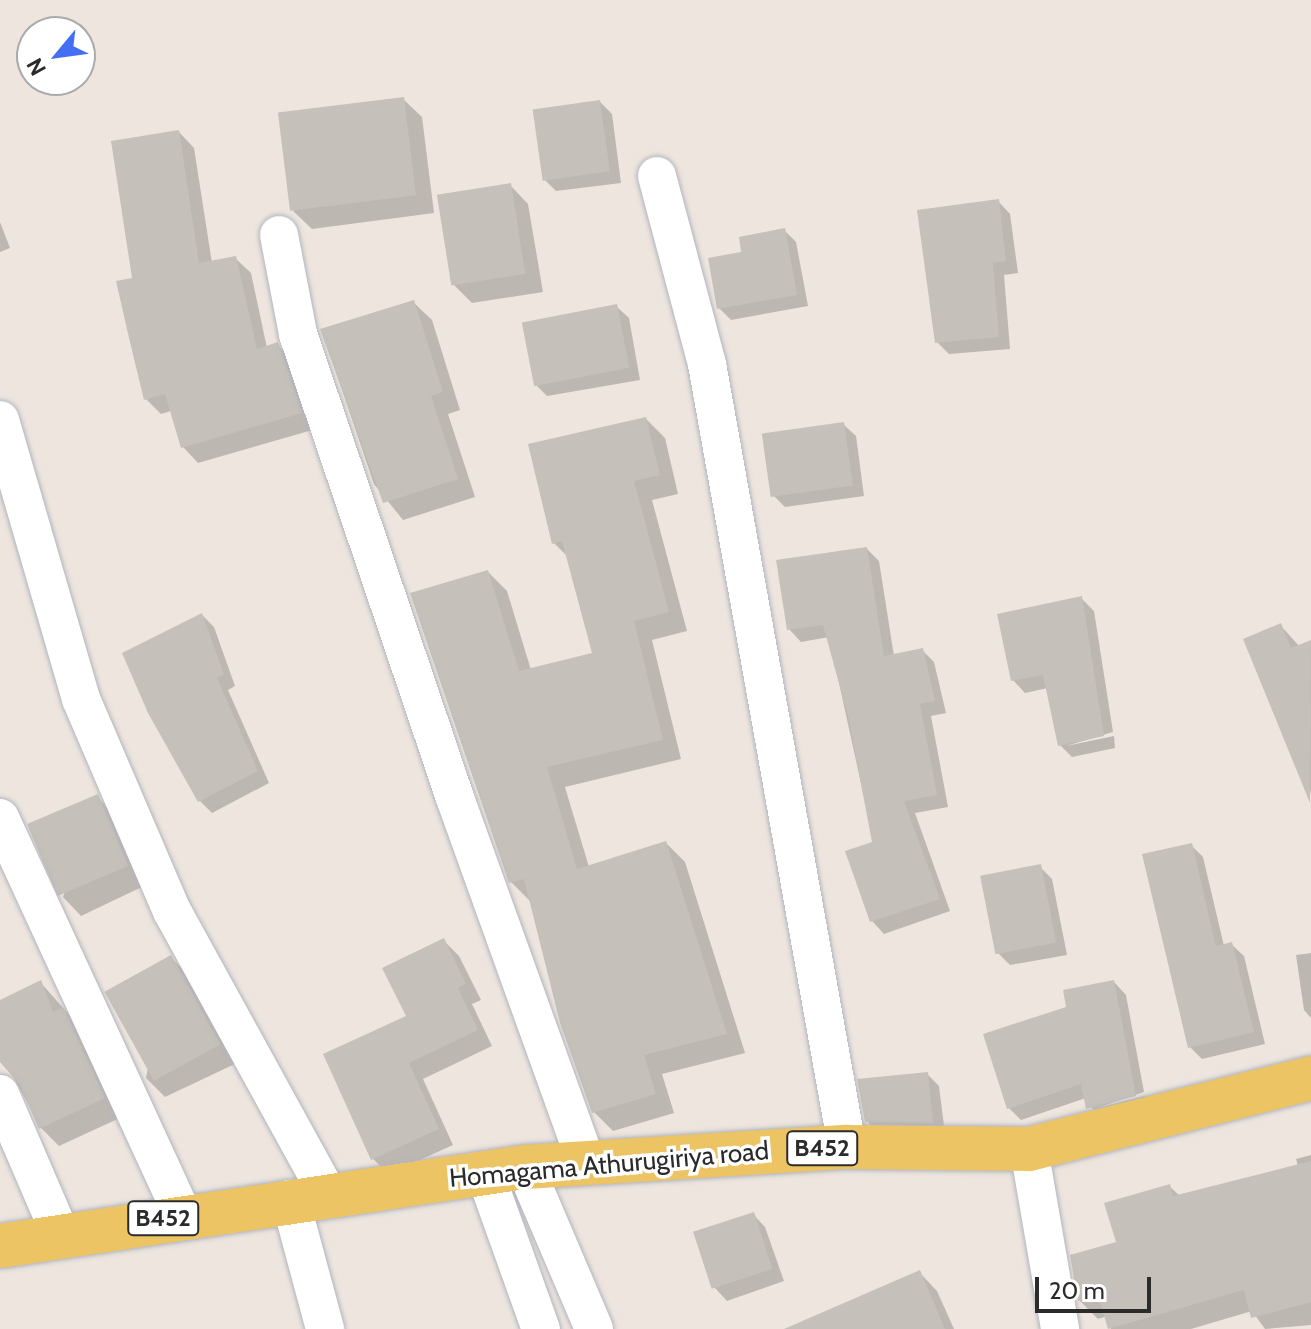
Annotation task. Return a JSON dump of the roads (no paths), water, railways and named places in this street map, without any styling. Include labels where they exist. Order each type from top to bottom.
[{"type":"main road","name":"Homagama Athurugiriya road","points":[[0,1246],[60,1233],[309,1196],[586,1161],[847,1147],[1029,1149],[1311,1078]]},
{"type":"street","points":[[657,176],[707,364],[847,1147]]},
{"type":"street","points":[[279,235],[298,334],[455,798],[586,1161]]},
{"type":"street","points":[[0,420],[87,713],[172,911],[309,1196],[325,1329]]},
{"type":"street","points":[[0,818],[183,1215]]},
{"type":"street","points":[[0,1094],[60,1233]]},
{"type":"street","points":[[1029,1149],[1060,1329]]},
{"type":"street","points":[[505,1170],[541,1329]]},
{"type":"street","points":[[505,1170],[594,1329]]}]
